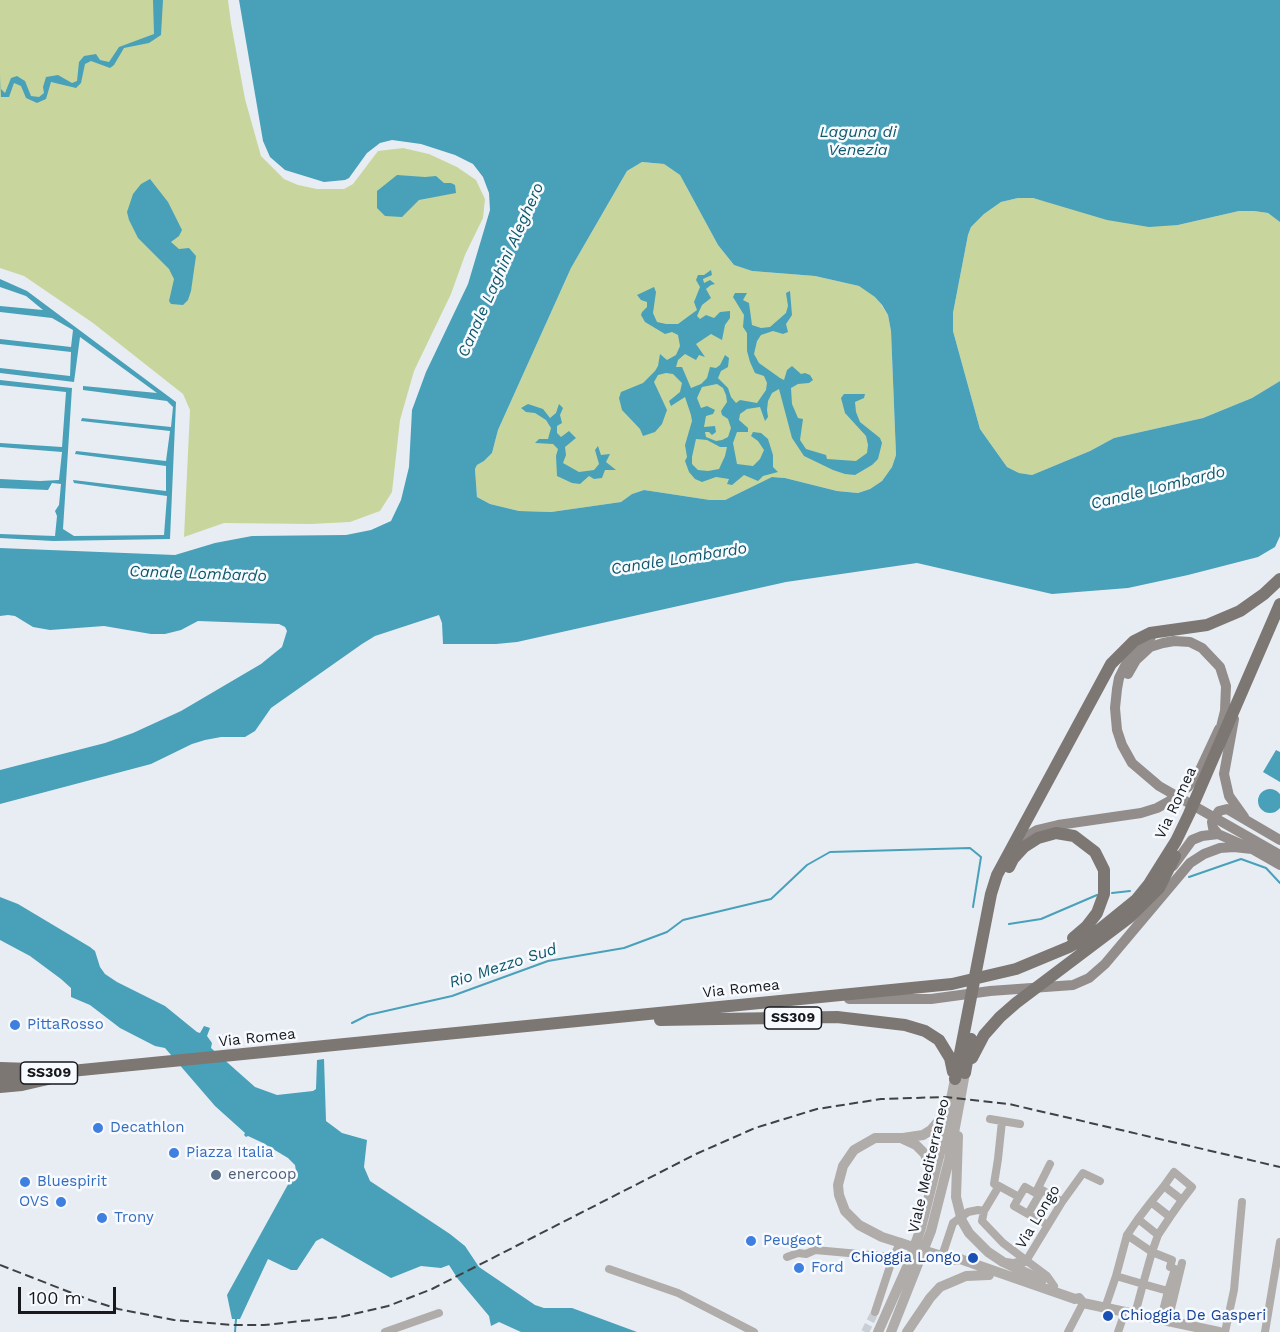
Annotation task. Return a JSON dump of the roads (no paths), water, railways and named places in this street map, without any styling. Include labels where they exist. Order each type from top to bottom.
[{"type":"main road","name":"SS309","points":[[959,1083],[992,894],[998,875],[1012,845],[1111,664],[1134,641],[1149,633],[1206,625],[1225,618],[1256,600],[1280,579]]},
{"type":"main road","name":"Via Romea","points":[[0,1078],[952,984],[996,975],[1042,958],[1099,930],[1136,900],[1162,866],[1189,814],[1280,604]]},
{"type":"main road","points":[[1164,630],[1143,641],[1132,652],[1119,678],[1115,708],[1122,745],[1132,763],[1158,785],[1280,855]]},
{"type":"main road","points":[[1158,785],[1129,744],[1122,713],[1122,694],[1127,676],[1136,660],[1150,647],[1174,641],[1190,642],[1213,657],[1220,667],[1227,686],[1222,721],[1211,762]]},
{"type":"main road","points":[[1238,700],[1224,774],[1229,796],[1244,818]]},
{"type":"main road","points":[[1012,845],[1037,830],[1140,813],[1168,802],[1184,791],[1198,774],[1222,721]]},
{"type":"main road","points":[[1280,840],[1227,809],[1219,811],[1212,822],[1212,828],[1218,834],[1252,849],[1280,866]]},
{"type":"main road","points":[[1169,871],[1189,814]]},
{"type":"main road","name":"SS309","points":[[981,966],[1001,891],[1013,859],[1024,847],[1038,838],[1056,833],[1074,836],[1095,852],[1104,870],[1104,894],[1097,913],[1087,927],[1042,958]]},
{"type":"main road","points":[[959,1083],[984,1035],[1000,1017],[1130,917],[1159,888],[1192,840],[1218,834]]},
{"type":"main road","points":[[807,998],[931,999],[990,991],[1073,985],[1089,978],[1105,964],[1190,863],[1220,848],[1252,849]]},
{"type":"main road","name":"SS309","points":[[602,1019],[837,1017],[905,1025],[925,1031],[939,1040],[950,1058],[959,1083]]},
{"type":"main road","points":[[0,1068],[38,1069],[76,1066],[99,1069]]},
{"type":"main road","points":[[0,1087],[22,1085],[99,1069]]},
{"type":"street","name":"Viale Mediterraneo","points":[[891,1332],[926,1230],[959,1083]]},
{"type":"street","name":"Viale Mediterraneo","points":[[926,1230],[930,1194],[954,1108]]},
{"type":"street","points":[[954,1108],[932,1130],[923,1135],[875,1138],[858,1146],[848,1156],[838,1185],[841,1202],[851,1218],[866,1229],[989,1275],[1078,1302],[1219,1332]]},
{"type":"street","points":[[954,1108],[956,1197],[960,1216],[978,1243],[1003,1262],[1054,1286],[1078,1302]]},
{"type":"street","points":[[990,1119],[1020,1124]]},
{"type":"street","points":[[1002,1121],[994,1184],[1019,1197]]},
{"type":"street","points":[[903,1138],[926,1154],[930,1170],[930,1194]]},
{"type":"street","points":[[1028,1214],[1040,1192],[1038,1188],[1050,1164]]},
{"type":"street","points":[[1105,1308],[1127,1235],[1174,1172],[1192,1187],[1158,1235],[1143,1284],[1130,1313],[1118,1332]]},
{"type":"street","name":"Via Longo","points":[[1054,1286],[1047,1276],[1026,1261],[1062,1202],[1083,1173],[1100,1181]]},
{"type":"street","points":[[999,1186],[984,1211],[982,1221],[1003,1243],[1026,1261]]},
{"type":"street","points":[[1164,1186],[1182,1200]]},
{"type":"street","points":[[1048,1225],[1014,1206],[1025,1187],[1062,1202]]},
{"type":"street","points":[[1151,1202],[1170,1217]]},
{"type":"street","points":[[1225,1332],[1234,1290],[1242,1202]]},
{"type":"street","points":[[942,1256],[953,1224],[968,1212],[984,1211]]},
{"type":"street","points":[[1138,1219],[1158,1235]]},
{"type":"street","points":[[1127,1235],[1152,1252],[1172,1260],[1170,1268],[1175,1269],[1168,1291],[1165,1320]]},
{"type":"street","points":[[875,1312],[893,1257],[901,1242]]},
{"type":"street","points":[[1265,1332],[1280,1242]]},
{"type":"street","points":[[787,1257],[815,1250],[893,1257]]},
{"type":"street","points":[[954,1260],[960,1259],[1078,1302]]},
{"type":"street","points":[[1003,1262],[1013,1264],[1026,1261]]},
{"type":"street","points":[[1165,1320],[1182,1263]]},
{"type":"street","points":[[609,1269],[678,1293],[754,1332]]},
{"type":"street","name":"Viale Mediterraneo","points":[[878,1332],[912,1269]]},
{"type":"street","points":[[907,1332],[940,1287],[957,1278],[989,1275]]},
{"type":"street","points":[[1116,1276],[1168,1291]]},
{"type":"street","points":[[1068,1332],[1078,1302]]},
{"type":"street","points":[[385,1332],[439,1313]]},
{"type":"street","points":[[405,1325],[414,1332]]},
{"type":"water","points":[[153,0],[163,0],[161,35],[149,43],[124,48],[110,68],[91,61],[85,64],[81,83],[76,88],[51,82],[46,99],[37,103],[26,98],[21,86],[14,83],[9,97],[1,97],[0,75],[1,89],[5,93],[11,78],[17,76],[25,81],[31,96],[39,97],[44,93],[46,77],[58,75],[72,83],[77,81],[79,62],[84,56],[96,54],[100,60],[109,62],[119,47],[154,34]]},
{"type":"water","name":"Laguna di Venezia","points":[[239,0],[1280,0],[1280,222],[1268,213],[1239,211],[1178,225],[1149,227],[1107,220],[1033,198],[1018,198],[1001,202],[971,227],[968,235],[953,313],[953,331],[980,429],[1007,467],[1019,473],[1032,475],[1090,451],[1114,438],[1203,418],[1252,398],[1280,381],[1280,536],[1275,547],[1258,557],[1128,588],[1052,594],[917,563],[786,582],[517,642],[443,644],[442,623],[439,615],[375,636],[362,644],[271,708],[255,731],[245,737],[205,740],[151,764],[0,804],[0,770],[105,743],[181,711],[261,664],[282,647],[287,631],[279,624],[198,621],[181,630],[165,634],[151,634],[104,626],[50,630],[33,627],[15,616],[0,616],[0,548],[175,555],[215,543],[252,536],[346,535],[371,530],[391,521],[401,500],[409,467],[412,410],[426,372],[468,284],[490,210],[489,193],[483,177],[473,164],[455,155],[421,144],[392,140],[380,143],[367,153],[349,178],[324,182],[285,170],[270,157],[263,141]],"holes":[[[642,162],[664,164],[680,175],[718,245],[734,265],[752,271],[815,276],[859,286],[882,305],[888,315],[891,331],[896,455],[892,467],[882,481],[870,489],[858,493],[837,491],[772,477],[725,500],[710,500],[644,490],[632,494],[621,502],[551,512],[519,511],[490,504],[477,497],[475,469],[492,453],[498,430],[571,268],[627,171]]]},
{"type":"water","points":[[397,175],[436,176],[444,183],[455,185],[456,193],[419,200],[402,217],[385,216],[377,208],[377,191]]},
{"type":"water","points":[[150,179],[168,202],[182,230],[179,236],[171,242],[179,249],[189,248],[196,256],[191,291],[188,300],[183,305],[171,304],[169,301],[174,279],[169,269],[138,238],[129,220],[127,212],[133,194],[141,184]]},
{"type":"water","points":[[711,270],[712,275],[703,279],[704,283],[710,280],[715,284],[706,289],[711,298],[702,305],[697,316],[700,319],[706,315],[714,318],[720,312],[730,311],[730,318],[725,325],[722,340],[711,334],[696,344],[705,357],[699,355],[696,360],[685,354],[678,360],[676,367],[682,367],[691,388],[701,384],[707,378],[710,367],[716,368],[720,365],[725,355],[729,358],[728,367],[721,371],[718,378],[728,388],[736,403],[740,400],[757,403],[766,390],[767,383],[764,376],[755,373],[750,362],[747,351],[747,333],[743,327],[744,315],[733,297],[735,293],[747,293],[743,300],[749,303],[752,325],[761,328],[770,327],[786,313],[788,306],[786,293],[790,291],[792,315],[786,324],[788,332],[783,334],[773,331],[761,335],[754,354],[759,363],[784,380],[787,370],[792,366],[801,374],[810,375],[813,380],[809,383],[798,384],[791,388],[792,404],[798,418],[803,419],[800,440],[806,449],[826,455],[827,459],[856,461],[867,453],[866,436],[845,413],[841,398],[844,394],[865,394],[864,398],[855,402],[856,412],[860,422],[880,438],[882,443],[878,459],[872,465],[855,475],[845,474],[804,456],[792,438],[779,389],[772,393],[768,401],[768,417],[765,421],[760,407],[747,409],[740,414],[739,420],[748,428],[748,432],[737,432],[733,443],[737,464],[753,466],[760,459],[764,450],[751,436],[753,432],[761,433],[768,439],[773,455],[773,467],[778,472],[763,476],[758,481],[744,475],[732,485],[727,484],[729,479],[716,477],[702,482],[695,479],[689,472],[685,461],[687,457],[685,445],[692,421],[691,415],[685,397],[671,406],[669,401],[680,392],[682,383],[673,374],[666,373],[658,375],[654,382],[667,410],[662,424],[655,432],[643,436],[640,429],[622,410],[619,398],[621,392],[643,383],[658,366],[660,354],[667,360],[676,355],[680,346],[678,335],[672,332],[665,334],[645,322],[641,315],[647,307],[647,302],[641,300],[637,295],[654,287],[656,292],[653,313],[657,322],[678,324],[697,310],[694,302],[700,287],[696,280],[698,275],[704,275]],"holes":[[[717,384],[723,388],[726,395],[727,402],[721,411],[722,415],[728,419],[731,428],[728,437],[716,441],[706,437],[705,432],[712,435],[716,432],[715,426],[704,427],[706,416],[713,414],[715,410],[707,406],[701,408],[697,398],[702,387]],[[696,439],[727,447],[719,469],[698,470],[692,464]]]},
{"type":"water","points":[[0,279],[27,291],[176,402],[170,539],[53,541],[0,538],[0,534],[55,536],[57,516],[55,511],[59,505],[61,484],[52,483],[48,490],[0,488],[0,479],[59,480],[62,452],[0,447],[0,443],[62,447],[66,392],[0,385],[0,380],[72,388],[63,529],[74,536],[164,535],[167,496],[74,483],[73,480],[166,491],[166,466],[75,454],[76,451],[166,461],[170,431],[81,421],[82,418],[171,427],[173,407],[167,401],[83,390],[83,386],[157,393],[80,337],[74,382],[0,373],[0,368],[70,376],[71,352],[0,344],[0,339],[71,347],[73,330],[52,318],[0,312],[0,306],[43,310],[26,296],[0,287]]},
{"type":"water","points":[[528,404],[543,409],[550,418],[556,413],[559,404],[563,408],[560,415],[562,423],[557,426],[557,433],[561,437],[569,431],[576,438],[565,447],[566,455],[563,463],[579,472],[594,470],[599,464],[595,450],[598,446],[601,455],[610,454],[606,462],[616,470],[605,470],[602,478],[594,479],[589,476],[580,484],[557,476],[558,449],[553,444],[535,443],[539,439],[548,439],[551,428],[546,420],[521,408]]},
{"type":"water","points":[[1276,750],[1280,752],[1280,782],[1263,772]]},
{"type":"water","points":[[1270,789],[1275,790],[1281,796],[1281,806],[1275,812],[1270,813],[1265,812],[1259,806],[1258,801],[1259,796],[1265,790]]},
{"type":"water","points":[[0,897],[18,904],[90,947],[95,951],[105,974],[165,1006],[197,1032],[200,1033],[204,1026],[210,1028],[207,1036],[212,1043],[211,1048],[255,1087],[277,1095],[313,1091],[316,1089],[317,1060],[324,1059],[326,1121],[342,1133],[367,1140],[364,1167],[370,1181],[450,1234],[465,1246],[479,1267],[535,1305],[544,1308],[572,1308],[637,1332],[521,1332],[499,1322],[491,1326],[489,1316],[449,1265],[441,1268],[421,1266],[391,1278],[322,1238],[316,1241],[297,1270],[291,1270],[268,1259],[240,1319],[232,1319],[227,1295],[293,1179],[296,1171],[295,1165],[288,1158],[263,1143],[246,1137],[245,1133],[215,1106],[165,1048],[155,1046],[120,1028],[90,1005],[71,997],[71,988],[61,979],[30,956],[0,940]]},
{"type":"waterway","name":"Rio Mezzo Sud","points":[[352,1023],[368,1015],[452,996],[548,961],[624,948],[667,932],[683,920],[771,899],[807,865],[830,852],[970,848],[981,857],[973,907]]},
{"type":"waterway","name":"Rio Mezzo Sud","points":[[1189,877],[1241,859],[1266,868],[1280,883]]},
{"type":"waterway","name":"Rio Mezzo Sud","points":[[1112,893],[1130,891]]},
{"type":"waterway","name":"Rio Mezzo Sud","points":[[1009,924],[1041,919],[1097,895]]},
{"type":"waterway","points":[[235,1332],[236,1319]]},
{"type":"tunnel","points":[[865,1332],[875,1312]]},
{"type":"railway","points":[[0,1265],[118,1309],[174,1320],[264,1325],[340,1317],[388,1306],[432,1289],[696,1154],[755,1128],[817,1109],[881,1099],[945,1097],[1009,1104],[1280,1167]]},
{"type":"place","name":"PittaRosso","points":[[15,1025]]},
{"type":"place","name":"Decathlon","points":[[98,1128]]},
{"type":"place","name":"Piazza Italia","points":[[174,1153]]},
{"type":"place","name":"enercoop","points":[[216,1175]]},
{"type":"place","name":"Bluespirit","points":[[25,1182]]},
{"type":"place","name":"OVS","points":[[61,1202]]},
{"type":"place","name":"Trony","points":[[102,1218]]},
{"type":"place","name":"Peugeot","points":[[751,1241]]},
{"type":"place","name":"Chioggia Longo","points":[[973,1258]]},
{"type":"place","name":"Ford","points":[[799,1268]]},
{"type":"place","name":"Chioggia De Gasperi","points":[[1108,1316]]},
{"type":"water label","name":"Canale Laghini Aleghero","points":[[501,270]]},
{"type":"water label","name":"Canale Lombardo","points":[[1158,488]]},
{"type":"water label","name":"Canale Lombardo","points":[[679,559]]},
{"type":"water label","name":"Canale Lombardo","points":[[198,574]]}]
